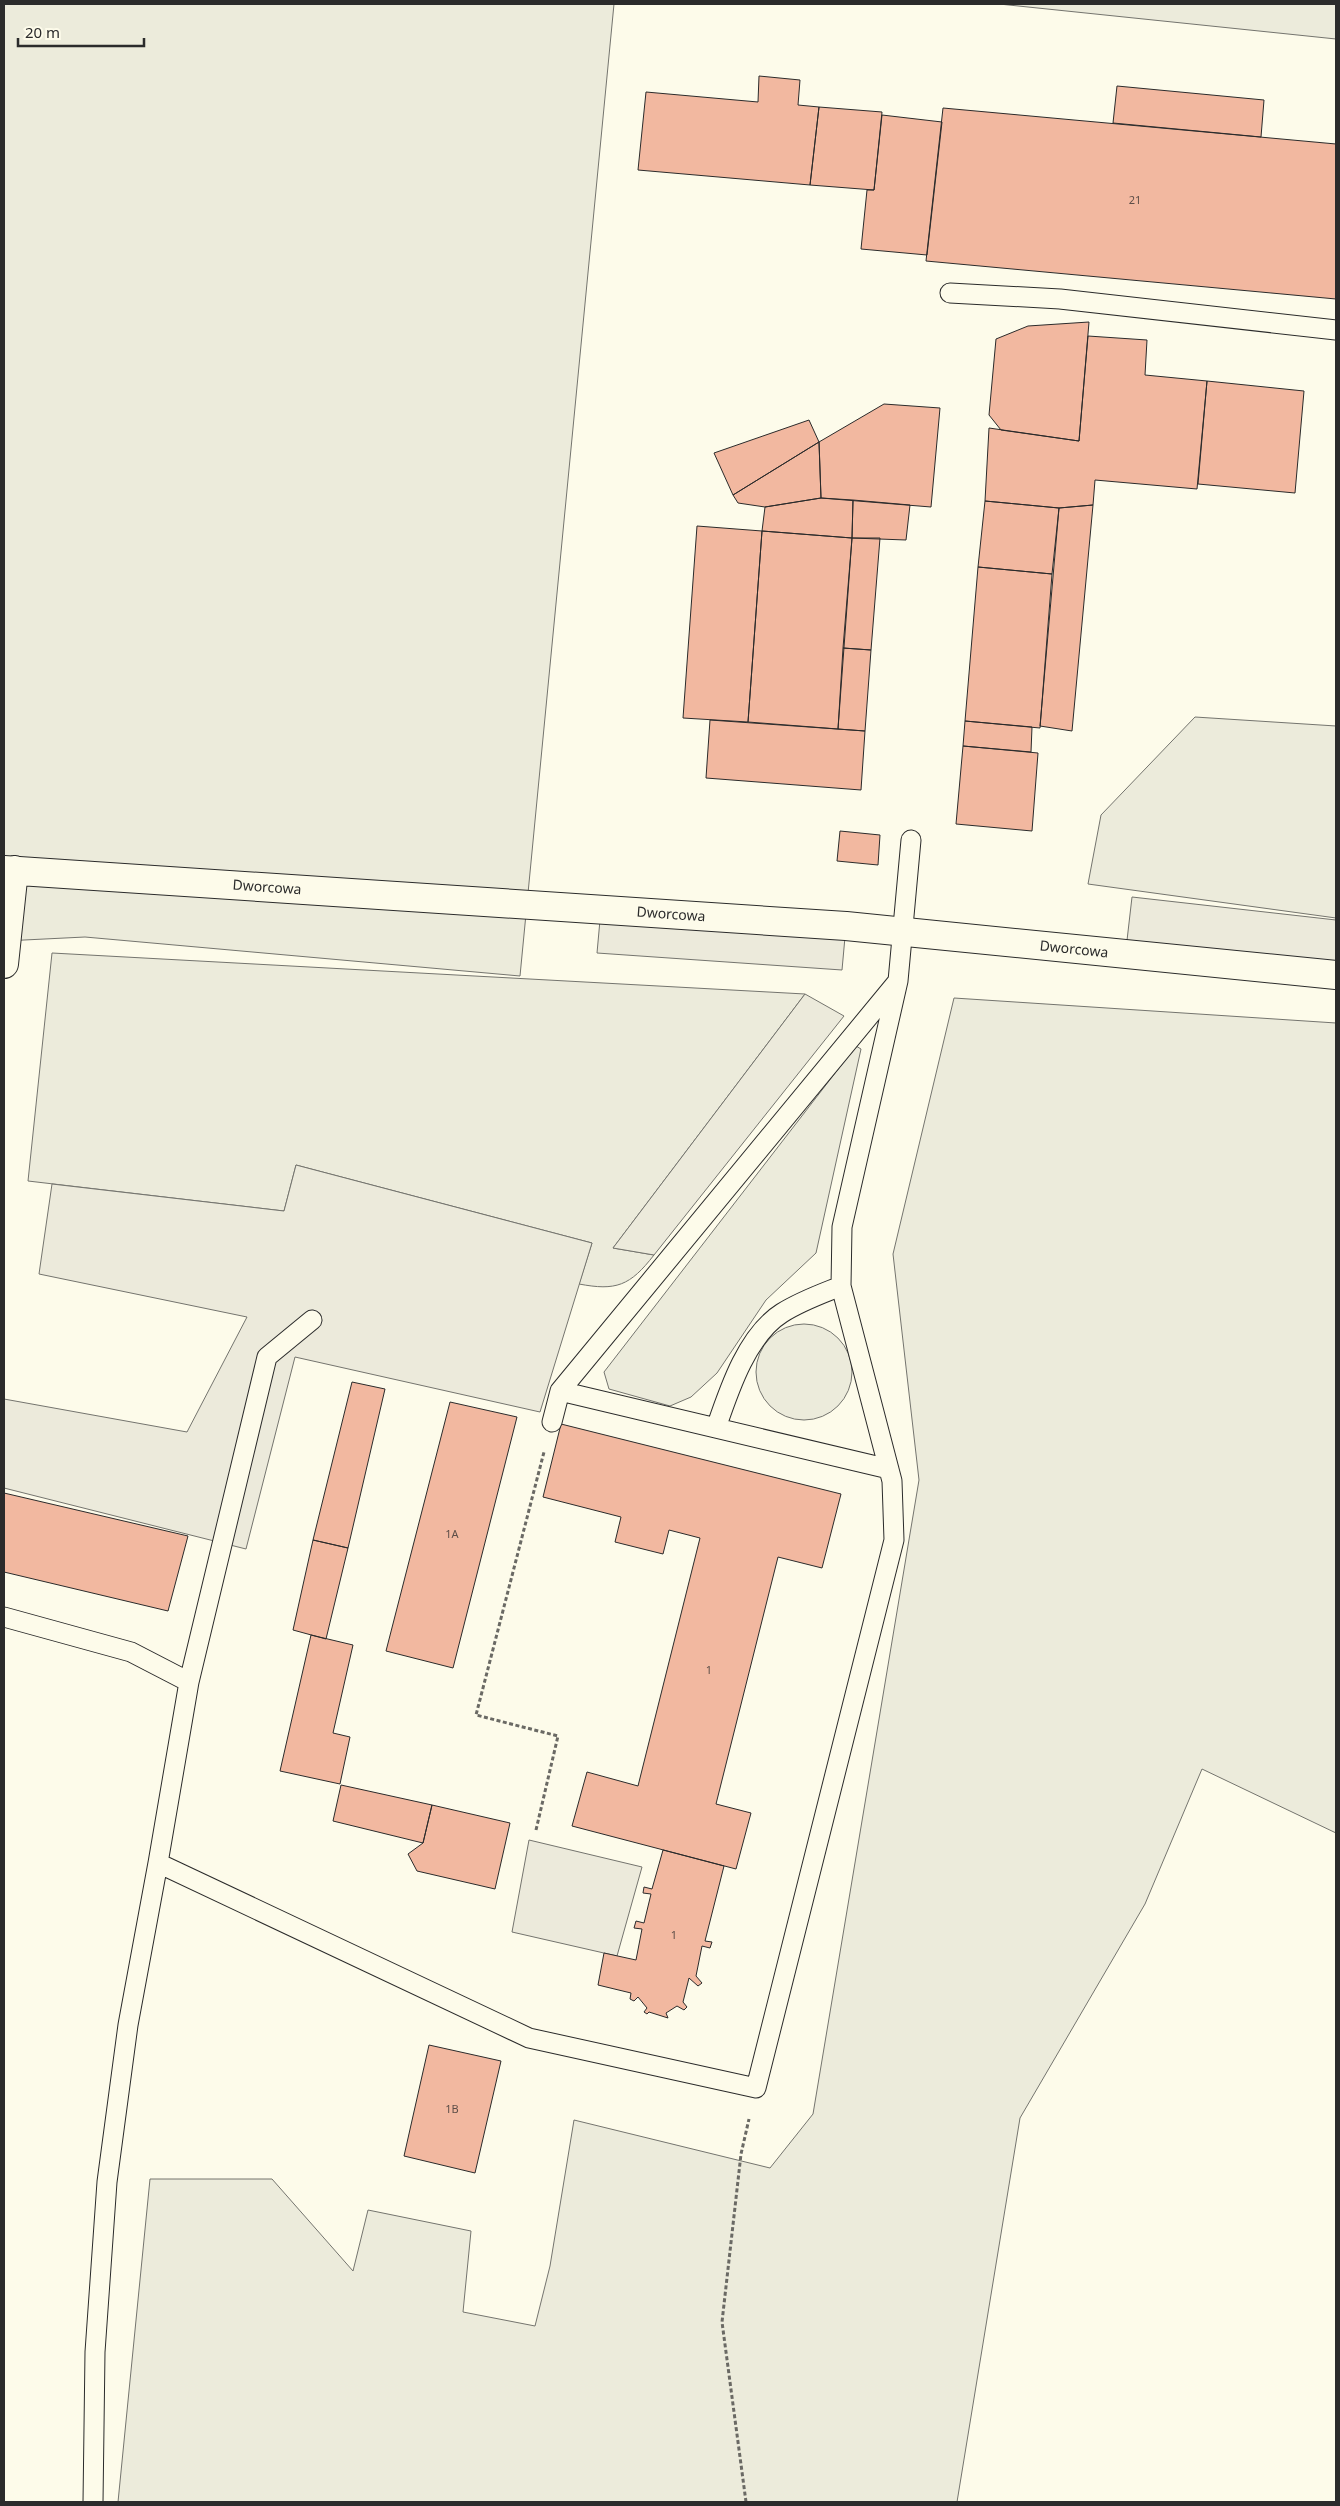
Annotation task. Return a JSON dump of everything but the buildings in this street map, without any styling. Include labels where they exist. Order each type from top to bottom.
[{"type":"street","name":"Dworcowa","points":[[9,870],[902,931],[1336,975]]},
{"type":"street","points":[[4,964],[9,870]]},
{"type":"lane","points":[[950,293],[1060,299],[1336,330]]},
{"type":"lane","points":[[158,1863],[529,2038],[756,2088],[894,1540],[892,1481],[841,1286],[842,1227],[898,981],[911,840]]},
{"type":"lane","points":[[552,1422],[560,1391],[898,981]]},
{"type":"lane","points":[[716,1428],[730,1385],[755,1340],[780,1314],[809,1298],[841,1286]]},
{"type":"lane","points":[[93,2502],[95,2352],[107,2182],[128,2025],[189,1682],[267,1358],[312,1320]]},
{"type":"lane","points":[[560,1391],[889,1469]]},
{"type":"lane","points":[[4,1616],[131,1652],[189,1682]]},
{"type":"path","points":[[536,1830],[558,1736],[476,1715],[552,1422]]},
{"type":"path","points":[[746,2502],[722,2322],[741,2154],[756,2088]]},
{"type":"shaded area","points":[[4,4],[614,4],[520,976],[85,937],[4,941]]},
{"type":"shaded area","points":[[999,4],[1336,4],[1336,39]]},
{"type":"shaded area","points":[[1195,717],[1336,726],[1336,918],[1088,884],[1101,815]]},
{"type":"shaded area","points":[[1132,897],[1336,920],[1336,969],[1126,949]]},
{"type":"shaded area","points":[[601,909],[846,926],[842,970],[597,953]]},
{"type":"shaded area","points":[[52,953],[805,994],[613,1248],[654,1255],[629,1280],[621,1284],[603,1287],[579,1284],[592,1243],[296,1165],[284,1211],[28,1181]]},
{"type":"shaded area","points":[[805,994],[844,1016],[654,1255],[613,1248]]},
{"type":"shaded area","points":[[954,998],[1336,1023],[1336,1833],[1202,1769],[1145,1904],[1020,2118],[957,2502],[118,2502],[150,2179],[272,2179],[353,2271],[368,2210],[471,2231],[463,2312],[535,2326],[550,2266],[574,2120],[770,2168],[813,2114],[919,1480],[893,1254]]},
{"type":"shaded area","points":[[856,1046],[861,1049],[816,1253],[766,1300],[717,1373],[691,1397],[670,1406],[609,1389],[604,1372]]},
{"type":"shaded area","points":[[296,1165],[592,1243],[540,1412],[295,1357],[246,1549],[4,1488],[4,1399],[187,1432],[247,1317],[39,1274],[52,1184],[284,1211]]},
{"type":"shaded area","points":[[804,1324],[823,1327],[838,1338],[849,1353],[852,1372],[849,1391],[838,1406],[823,1417],[804,1420],[785,1417],[770,1406],[759,1391],[756,1372],[759,1353],[770,1338],[785,1327]]},
{"type":"shaded area","points":[[529,1840],[642,1867],[617,1956],[512,1932]]}]
